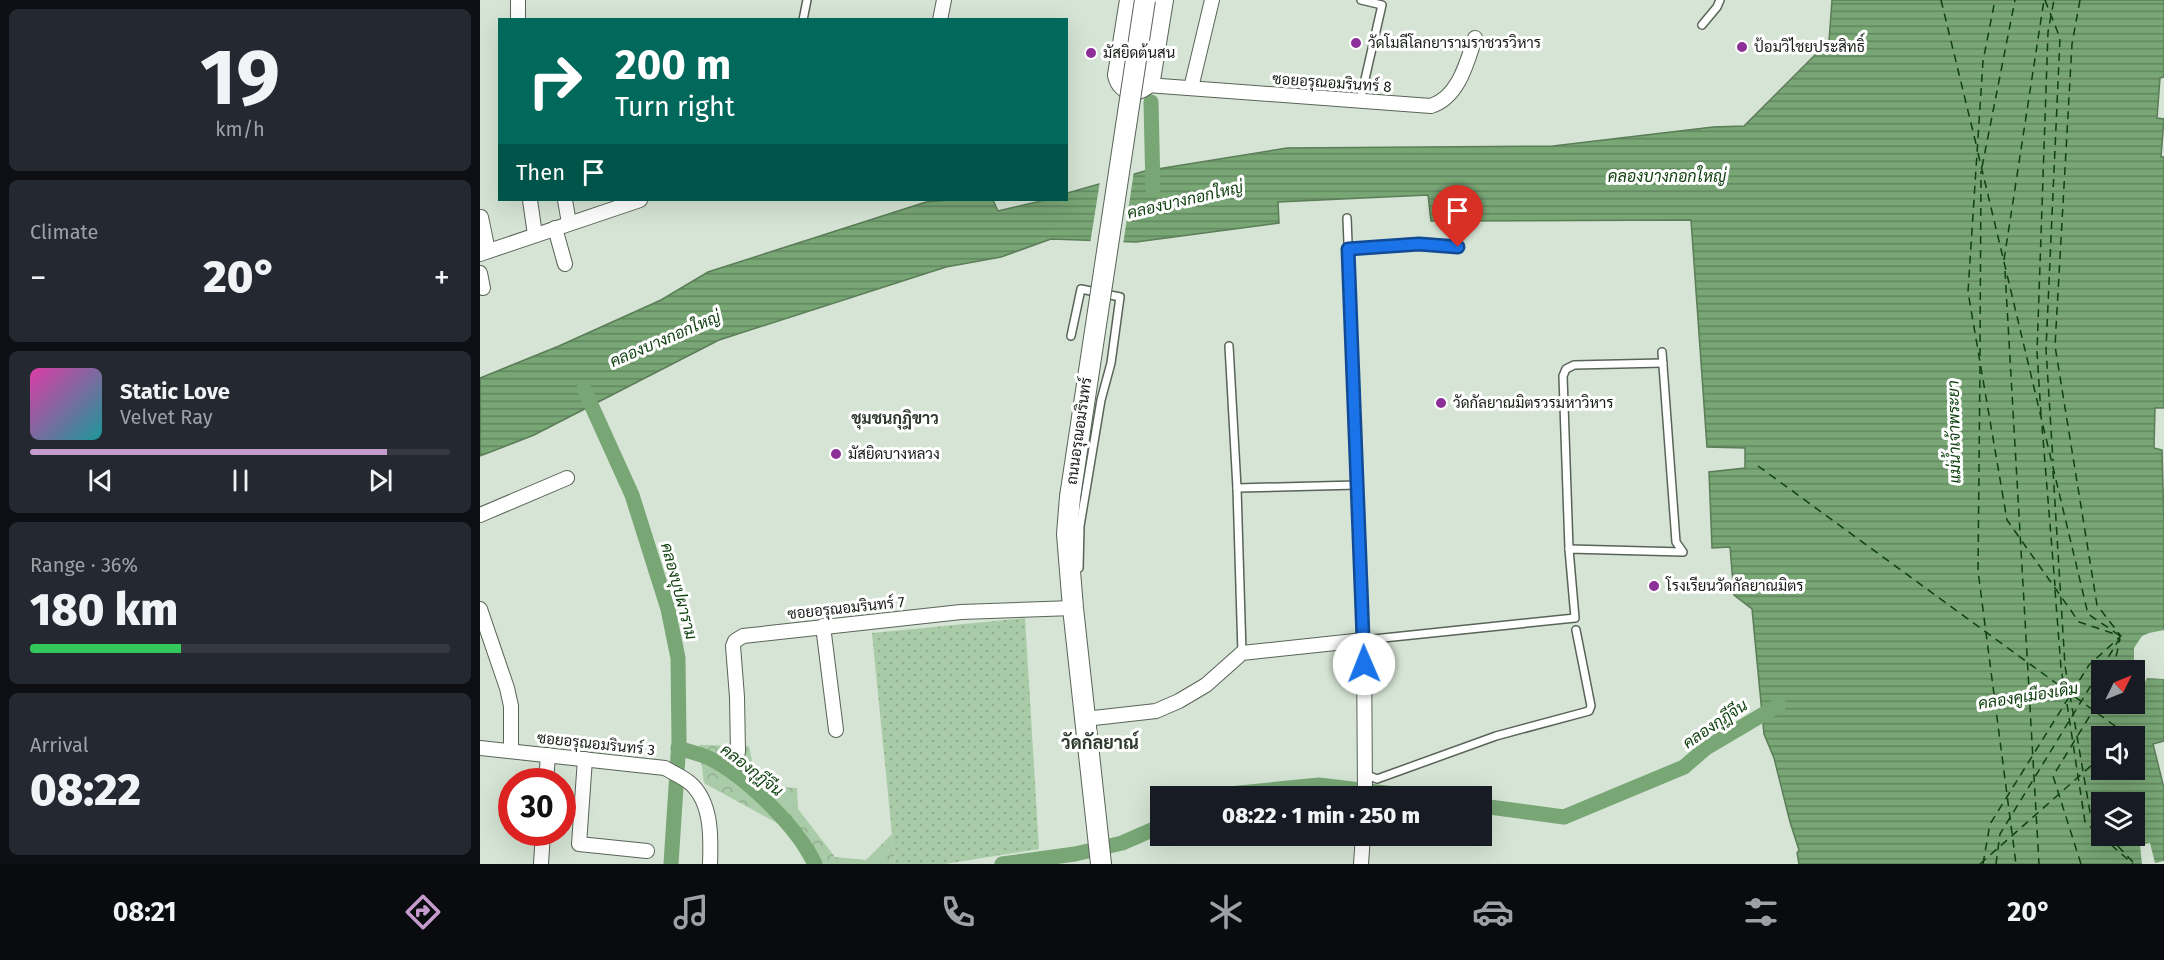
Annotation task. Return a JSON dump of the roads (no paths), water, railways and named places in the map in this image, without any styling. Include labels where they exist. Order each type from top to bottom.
[{"type":"main road","points":[[1130,0],[1118,75],[1120,83],[1132,91],[1147,85],[1152,70],[1163,0]]},
{"type":"main road","name":"ถนนอรุณอมรินทร์","points":[[1100,854],[1067,534],[1070,497],[1146,0]]},
{"type":"street","points":[[940,18],[944,0]]},
{"type":"street","points":[[1191,88],[1212,0]]},
{"type":"street","points":[[518,1],[518,18]]},
{"type":"street","name":"ซอยอรุณอมรินทร์ 8","points":[[1147,85],[1431,106],[1444,99],[1464,73],[1475,38]]},
{"type":"street","points":[[530,201],[535,235]]},
{"type":"street","points":[[565,264],[562,226],[566,201]]},
{"type":"street","points":[[481,217],[484,252],[637,201]]},
{"type":"street","points":[[480,273],[483,288]]},
{"type":"street","points":[[480,514],[567,478]]},
{"type":"street","name":"ซอยอรุณอมรินทร์ 7","points":[[738,752],[733,646],[735,641],[743,636],[961,612],[1073,608]]},
{"type":"street","points":[[480,609],[511,706],[511,751]]},
{"type":"street","points":[[823,626],[836,730]]},
{"type":"street","points":[[1085,719],[1156,711],[1206,685],[1242,653],[1364,640],[1365,786]]},
{"type":"street","name":"ซอยอรุณอมรินทร์ 3","points":[[480,747],[665,768],[691,784],[702,798],[707,812],[710,864]]},
{"type":"street","points":[[547,768],[548,755]]},
{"type":"street","points":[[585,759],[579,844],[647,850]]},
{"type":"street","points":[[541,864],[542,846]]},
{"type":"street","points":[[1361,864],[1362,846]]},
{"type":"lane","points":[[803,18],[807,0]]},
{"type":"lane","points":[[1360,102],[1382,5],[1361,0]]},
{"type":"lane","points":[[1702,25],[1720,0]]},
{"type":"lane","points":[[1347,219],[1364,640],[1575,618],[1569,549],[1563,376],[1566,369],[1574,365],[1663,363]]},
{"type":"lane","points":[[1348,249],[1419,244],[1458,247]]},
{"type":"lane","points":[[1071,336],[1081,289],[1120,297],[1111,363],[1101,400],[1080,526],[1076,634]]},
{"type":"lane","points":[[1229,346],[1237,488],[1242,653]]},
{"type":"lane","points":[[1569,549],[1683,552],[1676,542],[1662,352]]},
{"type":"lane","points":[[1237,488],[1357,485]]},
{"type":"lane","points":[[1365,776],[1377,779],[1496,736],[1585,713],[1591,705],[1576,630]]},
{"type":"water","points":[[1832,0],[2164,0],[2164,77],[2160,78],[2157,118],[2164,119],[2161,157],[2164,157],[2164,408],[2155,408],[2154,448],[2162,450],[2164,741],[2153,744],[2164,788],[2164,864],[1799,864],[1797,853],[1799,850],[1774,758],[1764,734],[1752,609],[1734,595],[1730,547],[1712,548],[1709,472],[1745,468],[1745,448],[1707,447],[1691,220],[1431,221],[1428,195],[1278,202],[1279,223],[1136,242],[1051,239],[1001,257],[946,267],[719,340],[534,435],[480,456],[480,378],[559,346],[661,300],[708,272],[926,202],[993,201],[998,211],[1041,201],[1068,201],[1068,193],[1145,171],[1287,148],[1553,146],[1713,127],[1744,126],[1829,41]]},
{"type":"waterway","points":[[1151,102],[1153,189]]},
{"type":"waterway","name":"คลองบุปผาราม","points":[[584,389],[632,495],[668,609],[678,658],[679,741],[671,864]]},
{"type":"waterway","name":"คลองกุฎีจีน","points":[[1492,807],[1564,817],[1684,767],[1706,748],[1779,705]]},
{"type":"waterway","name":"คลองกุฎีจีน","points":[[678,748],[709,758],[739,777],[784,819],[815,864]]},
{"type":"waterway","name":"คลองกุฎีจีน","points":[[1309,786],[1327,786]]},
{"type":"waterway","name":"คลองกุฎีจีน","points":[[1002,864],[1075,854],[1122,843],[1150,831]]},
{"type":"place","name":"วัดโมลีโลกยารามราชวรวิหาร","points":[[1356,43]]},
{"type":"place","name":"ป้อมวิไชยประสิทธิ์","points":[[1742,47]]},
{"type":"place","name":"มัสยิดต้นสน","points":[[1091,53]]},
{"type":"place","name":"วัดกัลยาณมิตรวรมหาวิหาร","points":[[1441,403]]},
{"type":"place","name":"มัสยิดบางหลวง","points":[[836,454]]},
{"type":"place","name":"โรงเรียนวัดกัลยาณมิตร","points":[[1654,586]]},
{"type":"district","name":"ชุมชนกุฎิขาว","points":[[895,418]]},
{"type":"district","name":"วัดกัลยาณ์","points":[[1100,743]]},
{"type":"water label","name":"คลองบางกอกใหญ่","points":[[1667,176]]},
{"type":"water label","name":"คลองบางกอกใหญ่","points":[[1185,200]]},
{"type":"water label","name":"คลองบางกอกใหญ่","points":[[665,339]]},
{"type":"water label","name":"แม่น้ำเจ้าพระยา","points":[[1954,432]]},
{"type":"water label","name":"คลองคูเมืองเดิม","points":[[2028,696]]}]
